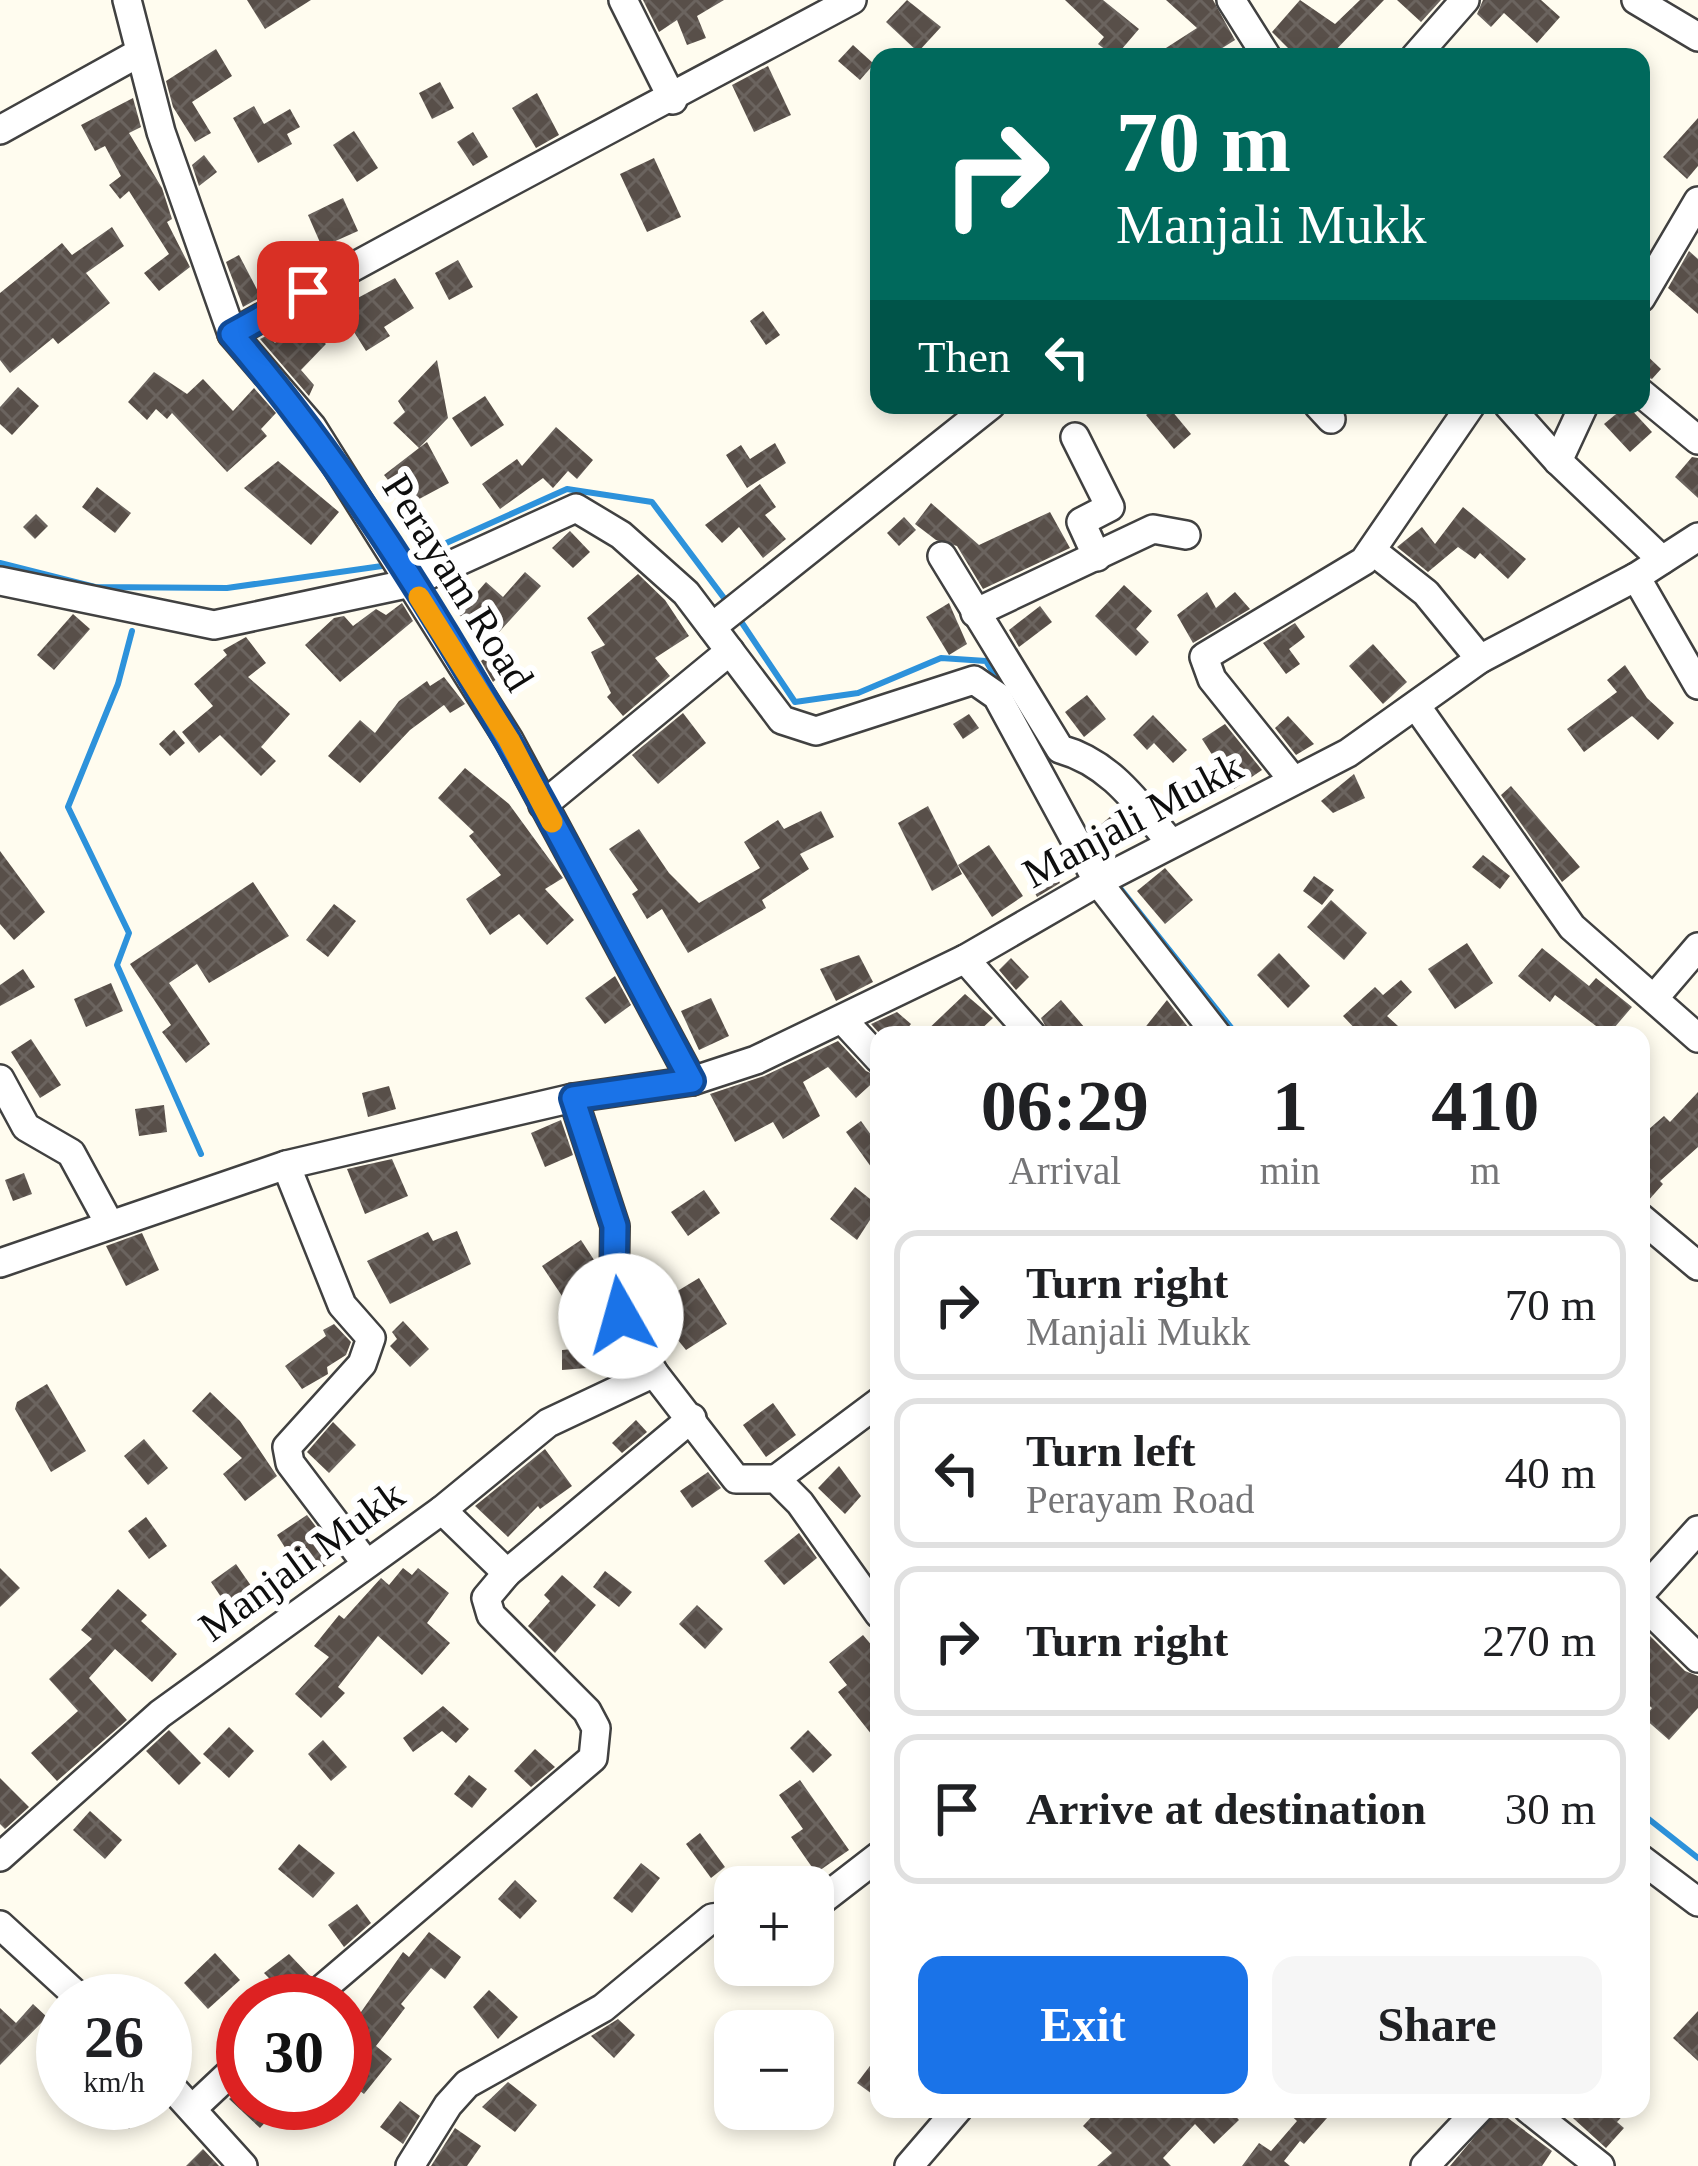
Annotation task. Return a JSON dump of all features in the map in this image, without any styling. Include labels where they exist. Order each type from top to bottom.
[{"type":"street","points":[[127,0],[136,54],[232,334],[496,186],[673,100],[852,0]]},
{"type":"street","points":[[623,0],[673,100]]},
{"type":"street","points":[[1231,0],[1262,48]]},
{"type":"street","points":[[1423,48],[1465,0]]},
{"type":"street","points":[[1636,0],[1698,37]]},
{"type":"street","points":[[0,130],[136,54]]},
{"type":"street","points":[[1650,286],[1689,236],[1698,201]]},
{"type":"street","name":"Perayam Road","points":[[232,334],[312,427],[509,740],[692,1081]]},
{"type":"street","points":[[1650,400],[1698,440]]},
{"type":"street","points":[[712,627],[980,414]]},
{"type":"street","points":[[1293,780],[1212,679],[1204,658],[1374,552],[1392,517],[1466,414]]},
{"type":"street","points":[[1516,414],[1661,560]]},
{"type":"street","points":[[1558,461],[1580,414]]},
{"type":"street","points":[[1075,437],[1110,507],[1081,522],[1097,557]]},
{"type":"street","points":[[0,581],[214,625],[411,584],[576,508],[621,535],[686,593],[782,720],[816,731],[974,680],[997,696],[1098,882],[1210,1026]]},
{"type":"street","points":[[975,613],[1153,529],[1186,536]]},
{"type":"street","name":"Manjali Mukk","points":[[0,1263],[286,1165],[573,1098],[692,1081],[756,1060],[965,959],[1098,882],[1348,753],[1480,658],[1636,578],[1698,537]]},
{"type":"street","points":[[1374,552],[1426,593],[1480,658]]},
{"type":"street","points":[[942,556],[1060,749],[1082,755],[1113,775],[1171,843]]},
{"type":"street","points":[[1636,578],[1698,686]]},
{"type":"street","points":[[543,805],[730,651]]},
{"type":"street","points":[[1417,706],[1572,927],[1656,996],[1698,1038]]},
{"type":"street","points":[[1656,996],[1698,947]]},
{"type":"street","points":[[965,959],[1024,1026]]},
{"type":"street","points":[[843,1020],[870,1049]]},
{"type":"street","points":[[0,1079],[26,1127],[71,1153],[109,1223]]},
{"type":"street","points":[[573,1098],[615,1226],[614,1292],[654,1373],[736,1479],[757,1483],[776,1479],[870,1409]]},
{"type":"street","points":[[286,1165],[342,1305],[371,1338],[362,1364],[286,1447],[290,1463],[365,1562]]},
{"type":"street","points":[[1650,1225],[1698,1265]]},
{"type":"street","points":[[442,1510],[548,1423],[654,1373]]},
{"type":"street","points":[[340,1974],[593,1759],[596,1728],[587,1711],[490,1615],[486,1598],[507,1573],[650,1458],[692,1418]]},
{"type":"street","points":[[776,1479],[800,1503],[870,1601]]},
{"type":"street","name":"Manjali Mukk","points":[[0,1857],[160,1714],[442,1510],[507,1573]]},
{"type":"street","points":[[1650,1580],[1698,1530]]},
{"type":"street","points":[[1650,1594],[1698,1658]]},
{"type":"street","points":[[834,1891],[870,1863]]},
{"type":"street","points":[[1650,1866],[1698,1902]]},
{"type":"street","points":[[410,2166],[467,2084],[603,2008],[714,1918]]},
{"type":"street","points":[[5,1940],[48,1974]]},
{"type":"street","points":[[216,2087],[193,2108],[242,2166]]},
{"type":"street","points":[[909,2166],[950,2118]]},
{"type":"street","points":[[1425,2166],[1470,2118]]},
{"type":"street","points":[[1539,2118],[1600,2166]]},
{"type":"building","points":[[247,0],[311,0],[265,29]]},
{"type":"building","points":[[643,0],[724,0],[697,16],[706,38],[687,45],[677,20],[659,32]]},
{"type":"building","points":[[907,0],[941,27],[922,48],[914,48],[886,22]]},
{"type":"building","points":[[1065,0],[1103,0],[1139,29],[1123,48],[1103,48],[1098,44],[1104,37]]},
{"type":"building","points":[[1166,0],[1213,0],[1235,40],[1222,48],[1166,48],[1197,28]]},
{"type":"building","points":[[1300,0],[1335,24],[1360,0],[1384,0],[1338,48],[1288,48],[1272,32]]},
{"type":"building","points":[[1397,0],[1441,0],[1421,22]]},
{"type":"building","points":[[1483,0],[1541,0],[1560,17],[1537,43],[1504,13],[1491,27],[1477,14]]},
{"type":"building","points":[[853,45],[870,60],[870,69],[860,80],[838,61]]},
{"type":"building","points":[[216,49],[232,76],[192,102],[211,133],[195,142],[173,107],[166,81]]},
{"type":"building","points":[[768,66],[791,115],[754,132],[732,85]]},
{"type":"building","points":[[440,82],[454,108],[432,119],[419,93]]},
{"type":"building","points":[[537,93],[559,135],[536,148],[512,108]]},
{"type":"building","points":[[133,98],[141,127],[129,133],[162,188],[172,219],[167,222],[190,267],[159,291],[144,273],[169,254],[129,191],[120,199],[109,185],[121,176],[105,146],[95,151],[81,125]]},
{"type":"building","points":[[254,106],[264,124],[290,109],[300,127],[287,134],[292,144],[258,163],[233,118]]},
{"type":"building","points":[[1698,118],[1698,166],[1687,179],[1663,157]]},
{"type":"building","points":[[354,131],[378,168],[357,182],[333,145]]},
{"type":"building","points":[[473,132],[488,157],[473,166],[457,142]]},
{"type":"building","points":[[204,155],[217,172],[199,186],[192,165]]},
{"type":"building","points":[[654,158],[681,217],[647,232],[620,174]]},
{"type":"building","points":[[343,198],[358,231],[322,247],[308,215]]},
{"type":"building","points":[[112,227],[124,246],[86,273],[110,303],[58,344],[53,338],[10,373],[0,360],[0,293],[62,243],[72,255]]},
{"type":"building","points":[[1689,251],[1698,259],[1698,314],[1668,288]]},
{"type":"building","points":[[239,255],[261,297],[243,307],[226,262]]},
{"type":"building","points":[[458,260],[473,287],[449,300],[435,273]]},
{"type":"building","points":[[395,278],[414,308],[384,327],[390,336],[366,351],[339,308]]},
{"type":"building","points":[[763,311],[780,335],[766,345],[750,321]]},
{"type":"building","points":[[299,318],[326,344],[301,370],[314,385],[309,396],[260,339],[268,335],[275,343]]},
{"type":"building","points":[[1650,359],[1661,369],[1650,378]]},
{"type":"building","points":[[437,360],[448,418],[419,448],[393,423],[405,412],[398,401]]},
{"type":"building","points":[[154,372],[187,394],[203,379],[233,411],[254,388],[276,413],[261,429],[267,436],[227,472],[172,413],[167,419],[156,409],[147,420],[128,402]]},
{"type":"building","points":[[18,387],[39,406],[12,435],[0,424],[0,407]]},
{"type":"building","points":[[485,396],[504,425],[471,447],[452,418]]},
{"type":"building","points":[[1174,414],[1191,434],[1174,449],[1146,415]]},
{"type":"building","points":[[1616,414],[1635,414],[1652,432],[1630,452],[1604,424]]},
{"type":"building","points":[[556,427],[593,460],[577,479],[568,471],[553,488],[543,478],[500,509],[482,484],[517,459],[522,466]]},
{"type":"building","points":[[427,442],[449,483],[408,505],[384,475]]},
{"type":"building","points":[[775,443],[786,463],[747,488],[726,455],[741,445],[750,459]]},
{"type":"building","points":[[1692,457],[1698,458],[1698,498],[1675,477]]},
{"type":"building","points":[[278,461],[339,512],[311,545],[244,488]]},
{"type":"building","points":[[760,484],[776,507],[765,515],[786,539],[763,558],[739,527],[722,543],[705,525]]},
{"type":"building","points":[[97,487],[131,513],[115,533],[82,507]]},
{"type":"building","points":[[931,503],[979,545],[1050,512],[1070,548],[983,589],[957,546],[936,540],[915,524]]},
{"type":"building","points":[[1463,507],[1526,559],[1508,579],[1480,553],[1475,559],[1458,547],[1428,572],[1397,547],[1422,527],[1435,544]]},
{"type":"building","points":[[36,514],[48,526],[35,539],[23,527]]},
{"type":"building","points":[[904,517],[916,530],[899,546],[887,533]]},
{"type":"building","points":[[570,531],[590,552],[573,568],[552,548]]},
{"type":"building","points":[[525,572],[541,586],[490,642],[458,614],[486,582],[503,597]]},
{"type":"building","points":[[638,574],[665,600],[689,636],[655,658],[670,676],[623,716],[607,697],[611,693],[591,652],[605,645],[587,618]]},
{"type":"building","points":[[1124,585],[1152,611],[1136,629],[1149,642],[1136,656],[1095,616]]},
{"type":"building","points":[[1207,592],[1216,608],[1235,592],[1250,609],[1193,643],[1177,615]]},
{"type":"building","points":[[402,603],[413,621],[340,682],[305,645],[334,618],[344,616],[353,626],[376,609],[386,615]]},
{"type":"building","points":[[949,603],[967,644],[949,655],[926,617]]},
{"type":"building","points":[[1040,606],[1052,622],[1019,647],[1009,630]]},
{"type":"building","points":[[73,614],[90,629],[54,670],[37,655]]},
{"type":"building","points":[[1295,623],[1305,637],[1289,649],[1300,664],[1286,674],[1263,643]]},
{"type":"building","points":[[246,637],[266,663],[248,677],[290,714],[261,747],[276,761],[261,776],[220,735],[199,753],[182,732],[213,706],[194,684],[227,655],[223,650]]},
{"type":"building","points":[[1373,644],[1407,682],[1383,704],[1349,666]]},
{"type":"building","points":[[499,647],[513,666],[493,682],[481,661]]},
{"type":"building","points":[[1625,665],[1647,698],[1674,723],[1658,740],[1632,716],[1584,752],[1567,729],[1617,692],[1607,680]]},
{"type":"building","points":[[444,677],[465,704],[450,713],[444,705],[410,730],[360,783],[328,756],[360,720],[375,733],[399,701],[427,681],[430,686]]},
{"type":"building","points":[[1087,695],[1106,719],[1084,737],[1065,712]]},
{"type":"building","points":[[683,713],[706,743],[658,784],[632,755]]},
{"type":"building","points":[[969,714],[979,728],[963,739],[953,724]]},
{"type":"building","points":[[1153,715],[1187,750],[1173,763],[1154,743],[1147,750],[1133,735]]},
{"type":"building","points":[[1288,716],[1314,744],[1296,755],[1275,728]]},
{"type":"building","points":[[1225,724],[1262,770],[1234,789],[1202,739]]},
{"type":"building","points":[[174,730],[185,743],[170,756],[159,744]]},
{"type":"building","points":[[465,768],[509,804],[563,878],[545,889],[574,920],[547,945],[519,914],[490,935],[466,899],[501,875],[469,836],[474,832],[438,798]]},
{"type":"building","points":[[1354,774],[1365,798],[1333,813],[1321,801]]},
{"type":"building","points":[[1511,786],[1580,867],[1562,882],[1501,795]]},
{"type":"building","points":[[928,806],[962,874],[932,891],[898,823]]},
{"type":"building","points":[[1119,809],[1138,832],[1118,850],[1098,827]]},
{"type":"building","points":[[821,811],[834,837],[800,854],[809,869],[762,900],[766,908],[688,953],[662,909],[647,919],[632,894],[638,890],[609,849],[639,829],[669,873],[699,903],[760,868],[744,842],[778,820],[784,829]]},
{"type":"building","points":[[989,845],[1023,896],[992,917],[958,865]]},
{"type":"building","points":[[0,851],[45,912],[14,940],[0,924]]},
{"type":"building","points":[[1483,855],[1510,876],[1500,889],[1472,867]]},
{"type":"building","points":[[1165,868],[1193,900],[1165,924],[1137,891]]},
{"type":"building","points":[[1054,869],[1060,883],[1037,897],[1029,881]]},
{"type":"building","points":[[1314,876],[1334,890],[1322,905],[1303,891]]},
{"type":"building","points":[[253,882],[289,936],[209,983],[197,964],[169,983],[210,1044],[186,1063],[162,1032],[171,1025],[130,964]]},
{"type":"building","points":[[1331,900],[1367,933],[1344,960],[1307,927]]},
{"type":"building","points":[[334,904],[356,921],[328,957],[306,940]]},
{"type":"building","points":[[1467,943],[1493,983],[1455,1009],[1428,969]]},
{"type":"building","points":[[1542,948],[1589,986],[1596,978],[1632,1007],[1616,1026],[1596,1026],[1555,995],[1550,1002],[1518,976]]},
{"type":"building","points":[[1279,953],[1310,986],[1288,1008],[1257,975]]},
{"type":"building","points":[[859,955],[873,982],[836,1001],[820,969]]},
{"type":"building","points":[[1011,958],[1029,977],[1016,990],[999,970]]},
{"type":"building","points":[[23,969],[35,987],[0,1006],[0,985]]},
{"type":"building","points":[[615,976],[631,1005],[605,1024],[585,998]]},
{"type":"building","points":[[1401,980],[1412,992],[1387,1016],[1398,1026],[1352,1026],[1343,1016],[1375,987],[1383,995]]},
{"type":"building","points":[[111,983],[123,1011],[86,1027],[74,999]]},
{"type":"building","points":[[965,994],[993,1018],[985,1026],[931,1026]]},
{"type":"building","points":[[711,998],[729,1036],[699,1050],[681,1011]]},
{"type":"building","points":[[1061,1000],[1083,1026],[1045,1026],[1041,1018]]},
{"type":"building","points":[[1167,1000],[1187,1026],[1146,1026]]},
{"type":"building","points":[[897,1012],[911,1024],[873,1026]]},
{"type":"building","points":[[31,1039],[61,1085],[40,1098],[11,1052]]},
{"type":"building","points":[[838,1041],[870,1073],[870,1085],[856,1098],[828,1067],[803,1082],[820,1116],[783,1139],[773,1122],[735,1142],[710,1094],[764,1076]]},
{"type":"building","points":[[389,1086],[396,1109],[368,1117],[362,1093]]},
{"type":"building","points":[[1698,1092],[1698,1147],[1660,1181],[1663,1184],[1650,1199],[1650,1128],[1664,1116],[1670,1122]]},
{"type":"building","points":[[164,1105],[167,1132],[139,1136],[135,1109]]},
{"type":"building","points":[[561,1120],[573,1155],[545,1167],[531,1133]]},
{"type":"building","points":[[861,1121],[870,1134],[870,1165],[846,1132]]},
{"type":"building","points":[[392,1159],[408,1196],[365,1214],[347,1169]]},
{"type":"building","points":[[24,1173],[32,1194],[13,1201],[5,1180]]},
{"type":"building","points":[[855,1187],[870,1199],[870,1220],[857,1240],[830,1219]]},
{"type":"building","points":[[704,1190],[720,1213],[688,1236],[671,1212]]},
{"type":"building","points":[[457,1231],[471,1264],[390,1304],[367,1261],[428,1232],[433,1241]]},
{"type":"building","points":[[142,1233],[159,1270],[126,1286],[106,1246]]},
{"type":"building","points":[[581,1240],[596,1263],[596,1278],[564,1299],[542,1266]]},
{"type":"building","points":[[699,1278],[727,1324],[686,1350],[651,1307]]},
{"type":"building","points":[[403,1321],[429,1349],[410,1367],[390,1346],[397,1339],[392,1332]]},
{"type":"building","points":[[334,1324],[351,1342],[346,1355],[327,1367],[328,1374],[302,1389],[285,1366],[326,1336],[323,1330]]},
{"type":"building","points":[[585,1348],[587,1368],[562,1370],[562,1350]]},
{"type":"building","points":[[47,1384],[86,1451],[51,1472],[15,1409],[17,1402]]},
{"type":"building","points":[[210,1392],[240,1421],[277,1476],[245,1501],[223,1474],[242,1458],[192,1411]]},
{"type":"building","points":[[773,1403],[796,1435],[766,1457],[743,1425]]},
{"type":"building","points":[[636,1420],[647,1432],[622,1453],[612,1443]]},
{"type":"building","points":[[333,1422],[356,1445],[329,1473],[307,1452]]},
{"type":"building","points":[[144,1439],[168,1468],[148,1485],[124,1456]]},
{"type":"building","points":[[545,1449],[572,1486],[538,1506],[508,1537],[475,1506]]},
{"type":"building","points":[[839,1466],[861,1496],[845,1514],[818,1488]]},
{"type":"building","points":[[708,1472],[721,1488],[692,1508],[680,1491]]},
{"type":"building","points":[[307,1515],[339,1557],[305,1579],[277,1535]]},
{"type":"building","points":[[146,1517],[167,1546],[149,1559],[128,1531]]},
{"type":"building","points":[[799,1533],[817,1558],[784,1585],[764,1561]]},
{"type":"building","points":[[236,1564],[263,1603],[237,1621],[211,1582]]},
{"type":"building","points":[[0,1568],[20,1588],[0,1607]]},
{"type":"building","points":[[403,1568],[412,1575],[418,1568],[449,1593],[427,1623],[450,1643],[422,1675],[378,1636],[338,1687],[345,1693],[321,1718],[295,1694],[329,1657],[314,1646],[339,1615],[344,1619],[381,1578],[389,1585]]},
{"type":"building","points":[[605,1571],[632,1592],[619,1607],[593,1587]]},
{"type":"building","points":[[562,1575],[596,1605],[555,1653],[528,1626],[550,1601],[544,1595]]},
{"type":"building","points":[[118,1589],[147,1615],[141,1621],[177,1654],[152,1682],[115,1649],[89,1678],[127,1720],[57,1781],[31,1753],[78,1711],[49,1679],[92,1639],[81,1630]]},
{"type":"building","points":[[697,1605],[723,1629],[705,1649],[679,1624]]},
{"type":"building","points":[[863,1635],[870,1643],[870,1733],[838,1692],[847,1685],[829,1662]]},
{"type":"building","points":[[1650,1636],[1685,1671],[1698,1676],[1698,1708],[1669,1740],[1650,1723]]},
{"type":"building","points":[[443,1706],[469,1729],[456,1743],[442,1731],[413,1752],[403,1738]]},
{"type":"building","points":[[229,1727],[254,1751],[229,1778],[203,1754]]},
{"type":"building","points":[[169,1730],[201,1763],[179,1785],[146,1751]]},
{"type":"building","points":[[808,1730],[832,1755],[813,1773],[790,1748]]},
{"type":"building","points":[[323,1740],[347,1767],[331,1781],[308,1754]]},
{"type":"building","points":[[535,1749],[555,1767],[531,1787],[514,1771]]},
{"type":"building","points":[[469,1775],[487,1789],[472,1808],[454,1794]]},
{"type":"building","points":[[0,1778],[29,1807],[5,1829],[0,1824]]},
{"type":"building","points":[[800,1780],[849,1850],[826,1866],[811,1866],[791,1837],[803,1829],[779,1795]]},
{"type":"building","points":[[90,1811],[122,1840],[105,1859],[73,1830]]},
{"type":"building","points":[[700,1833],[724,1866],[714,1866],[711,1878],[686,1844]]},
{"type":"building","points":[[299,1844],[335,1873],[313,1898],[278,1869]]},
{"type":"building","points":[[641,1863],[660,1878],[632,1913],[613,1898]]},
{"type":"building","points":[[515,1880],[537,1901],[520,1919],[498,1899]]},
{"type":"building","points":[[357,1904],[371,1923],[344,1947],[328,1925]]},
{"type":"building","points":[[429,1932],[461,1957],[445,1979],[431,1968],[401,2004],[405,2008],[376,2046],[392,2059],[372,2084],[372,1996],[403,1952],[409,1957]]},
{"type":"building","points":[[215,1953],[234,1974],[216,1974],[216,2002],[208,2009],[192,1992],[192,1975]]},
{"type":"building","points":[[289,1954],[308,1974],[265,1974]]},
{"type":"building","points":[[489,1990],[518,2017],[498,2039],[473,2007]]},
{"type":"building","points":[[33,2004],[36,2007],[36,2028],[0,2065],[0,2008],[16,2023]]},
{"type":"building","points":[[1698,2011],[1698,2061],[1673,2038]]},
{"type":"building","points":[[618,2019],[635,2035],[614,2058],[591,2036]]},
{"type":"building","points":[[870,2066],[870,2092],[857,2083]]},
{"type":"building","points":[[508,2082],[537,2105],[515,2132],[482,2107]]},
{"type":"building","points":[[400,2101],[420,2116],[403,2144],[380,2127]]},
{"type":"building","points":[[1091,2118],[1239,2120],[1214,2144],[1195,2124],[1163,2158],[1171,2166],[1097,2166],[1112,2153],[1083,2126]]},
{"type":"building","points":[[1294,2118],[1327,2118],[1284,2161],[1290,2166],[1242,2166],[1259,2143],[1271,2151],[1297,2121]]},
{"type":"building","points":[[1490,2118],[1508,2118],[1552,2151],[1542,2166],[1450,2166]]},
{"type":"building","points":[[1573,2118],[1621,2118],[1617,2122],[1624,2128],[1606,2148]]},
{"type":"building","points":[[455,2128],[481,2146],[467,2166],[431,2166]]},
{"type":"building","points":[[203,2149],[219,2166],[186,2166]]},
{"type":"waterway","points":[[406,561],[567,489],[652,502],[730,606]]},
{"type":"waterway","points":[[0,563],[95,587],[227,588],[382,566]]},
{"type":"waterway","points":[[738,617],[795,702],[858,693],[941,658],[986,661],[1000,684]]},
{"type":"waterway","points":[[132,631],[118,684],[68,807],[129,933],[117,965],[201,1154]]},
{"type":"waterway","points":[[1120,888],[1230,1026]]},
{"type":"waterway","points":[[1650,1820],[1698,1858]]},
{"type":"slow traffic","points":[[419,597],[509,740],[552,822]]},
{"type":"route","points":[[308,292],[232,334],[312,427],[509,740],[692,1081],[573,1098],[615,1226],[614,1292],[621,1316]]}]
